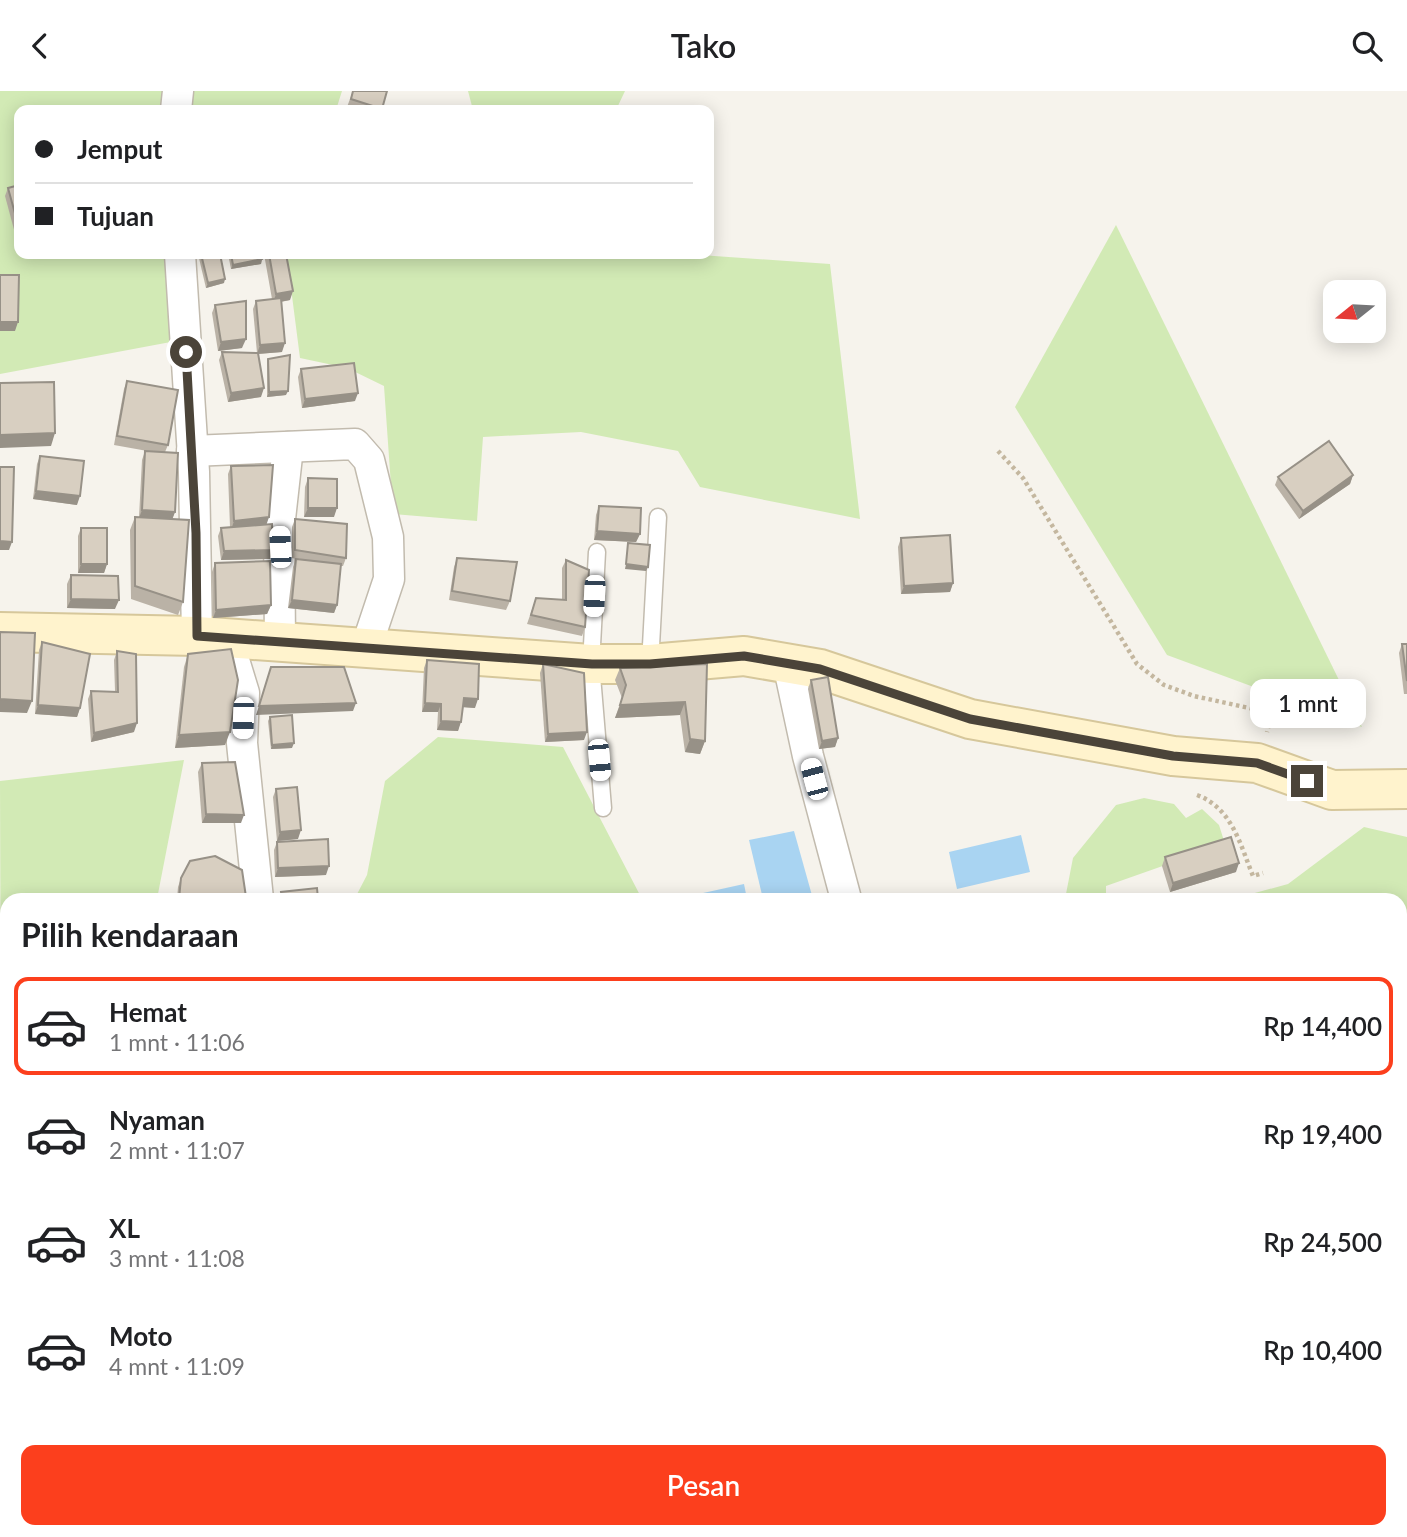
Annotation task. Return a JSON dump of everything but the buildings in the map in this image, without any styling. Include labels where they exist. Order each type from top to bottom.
[{"type":"main road","points":[[0,632],[214,637],[592,664],[650,664],[744,656],[820,669],[970,719],[1173,756],[1257,763],[1332,790],[1407,789]]},
{"type":"street","points":[[180,259],[192,451],[214,637],[233,657],[244,693],[242,743],[257,893]]},
{"type":"street","points":[[192,451],[355,444],[369,460],[388,537],[389,579],[366,648]]},
{"type":"street","points":[[280,642],[279,528],[288,447]]},
{"type":"street","points":[[788,663],[805,744],[844,893]]},
{"type":"lane","points":[[650,664],[658,517]]},
{"type":"lane","points":[[597,552],[592,664],[603,809]]},
{"type":"path","points":[[998,451],[1023,478],[1137,664],[1164,685],[1194,696],[1272,713],[1257,763]]},
{"type":"path","points":[[1197,795],[1211,800],[1233,826],[1253,876],[1262,873]]},
{"type":"green space","points":[[0,91],[342,91],[338,105],[14,105],[14,259],[179,259],[192,338],[0,374]]},
{"type":"green space","points":[[468,91],[625,91],[618,105],[472,105]]},
{"type":"green space","points":[[1116,225],[1362,727],[1167,655],[1015,407]]},
{"type":"green space","points":[[714,256],[830,264],[860,519],[700,487],[678,451],[581,432],[483,437],[477,521],[393,514],[384,386],[347,368],[300,358],[287,259],[714,259]]},
{"type":"green space","points":[[438,737],[563,747],[639,893],[358,893],[367,875],[385,781]]},
{"type":"green space","points":[[184,760],[158,893],[0,893],[0,781]]},
{"type":"green space","points":[[1144,798],[1174,804],[1186,818],[1202,809],[1219,825],[1225,844],[1106,886],[1106,893],[1066,893],[1073,858],[1116,805]]},
{"type":"green space","points":[[1364,827],[1407,837],[1407,893],[1255,893],[1288,884]]},
{"type":"water","points":[[794,831],[811,893],[762,893],[749,840]]},
{"type":"water","points":[[1021,835],[1030,872],[957,889],[949,852]]},
{"type":"water","points":[[744,884],[746,893],[703,893]]},
{"type":"route","points":[[186,352],[194,472],[197,636],[592,664],[650,664],[744,656],[820,669],[970,719],[1173,756],[1257,763],[1307,781]]}]
